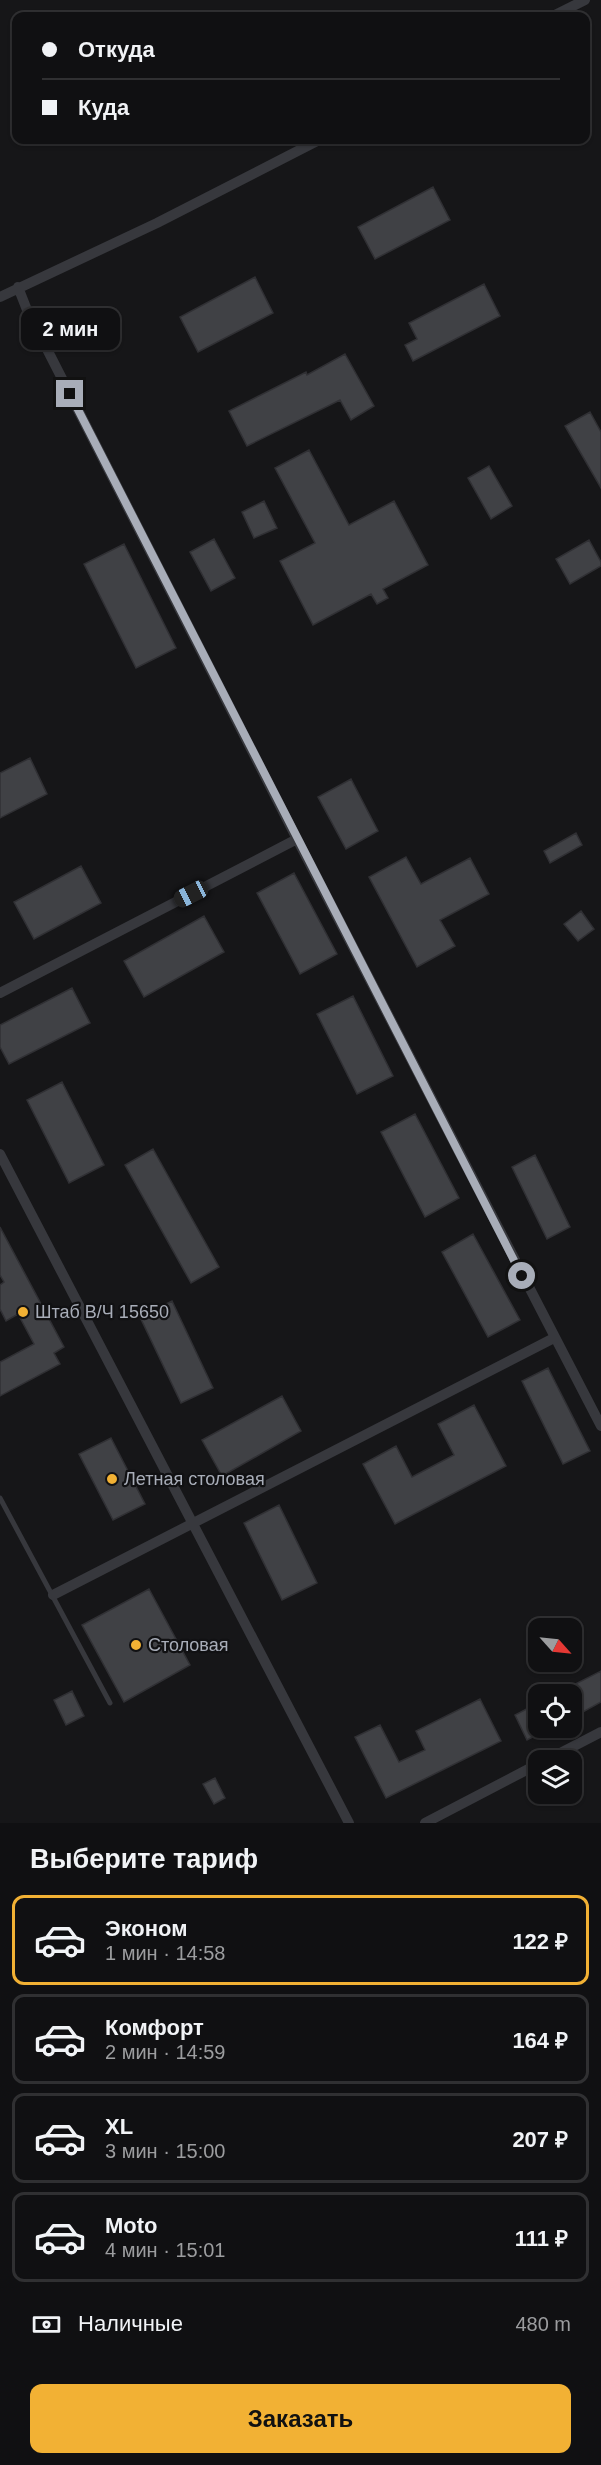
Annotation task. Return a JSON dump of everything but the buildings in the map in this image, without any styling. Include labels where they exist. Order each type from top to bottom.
[{"type":"street","points":[[561,12],[585,0]]},
{"type":"street","points":[[0,297],[157,223],[311,144]]},
{"type":"street","points":[[18,287],[27,310],[297,839],[601,1426]]},
{"type":"street","points":[[0,993],[297,839]]},
{"type":"street","points":[[1,1157],[195,1523],[349,1823]]},
{"type":"street","points":[[53,1595],[554,1338]]},
{"type":"street","points":[[566,1750],[601,1732]]},
{"type":"street","points":[[425,1823],[528,1769]]},
{"type":"lane","points":[[0,1498],[110,1703]]},
{"type":"place","name":"Штаб В/Ч 15650","points":[[23,1312]]},
{"type":"place","name":"Летная столовая","points":[[112,1479]]},
{"type":"place","name":"Столовая","points":[[136,1645]]},
{"type":"route","points":[[70,394],[522,1276]]}]
